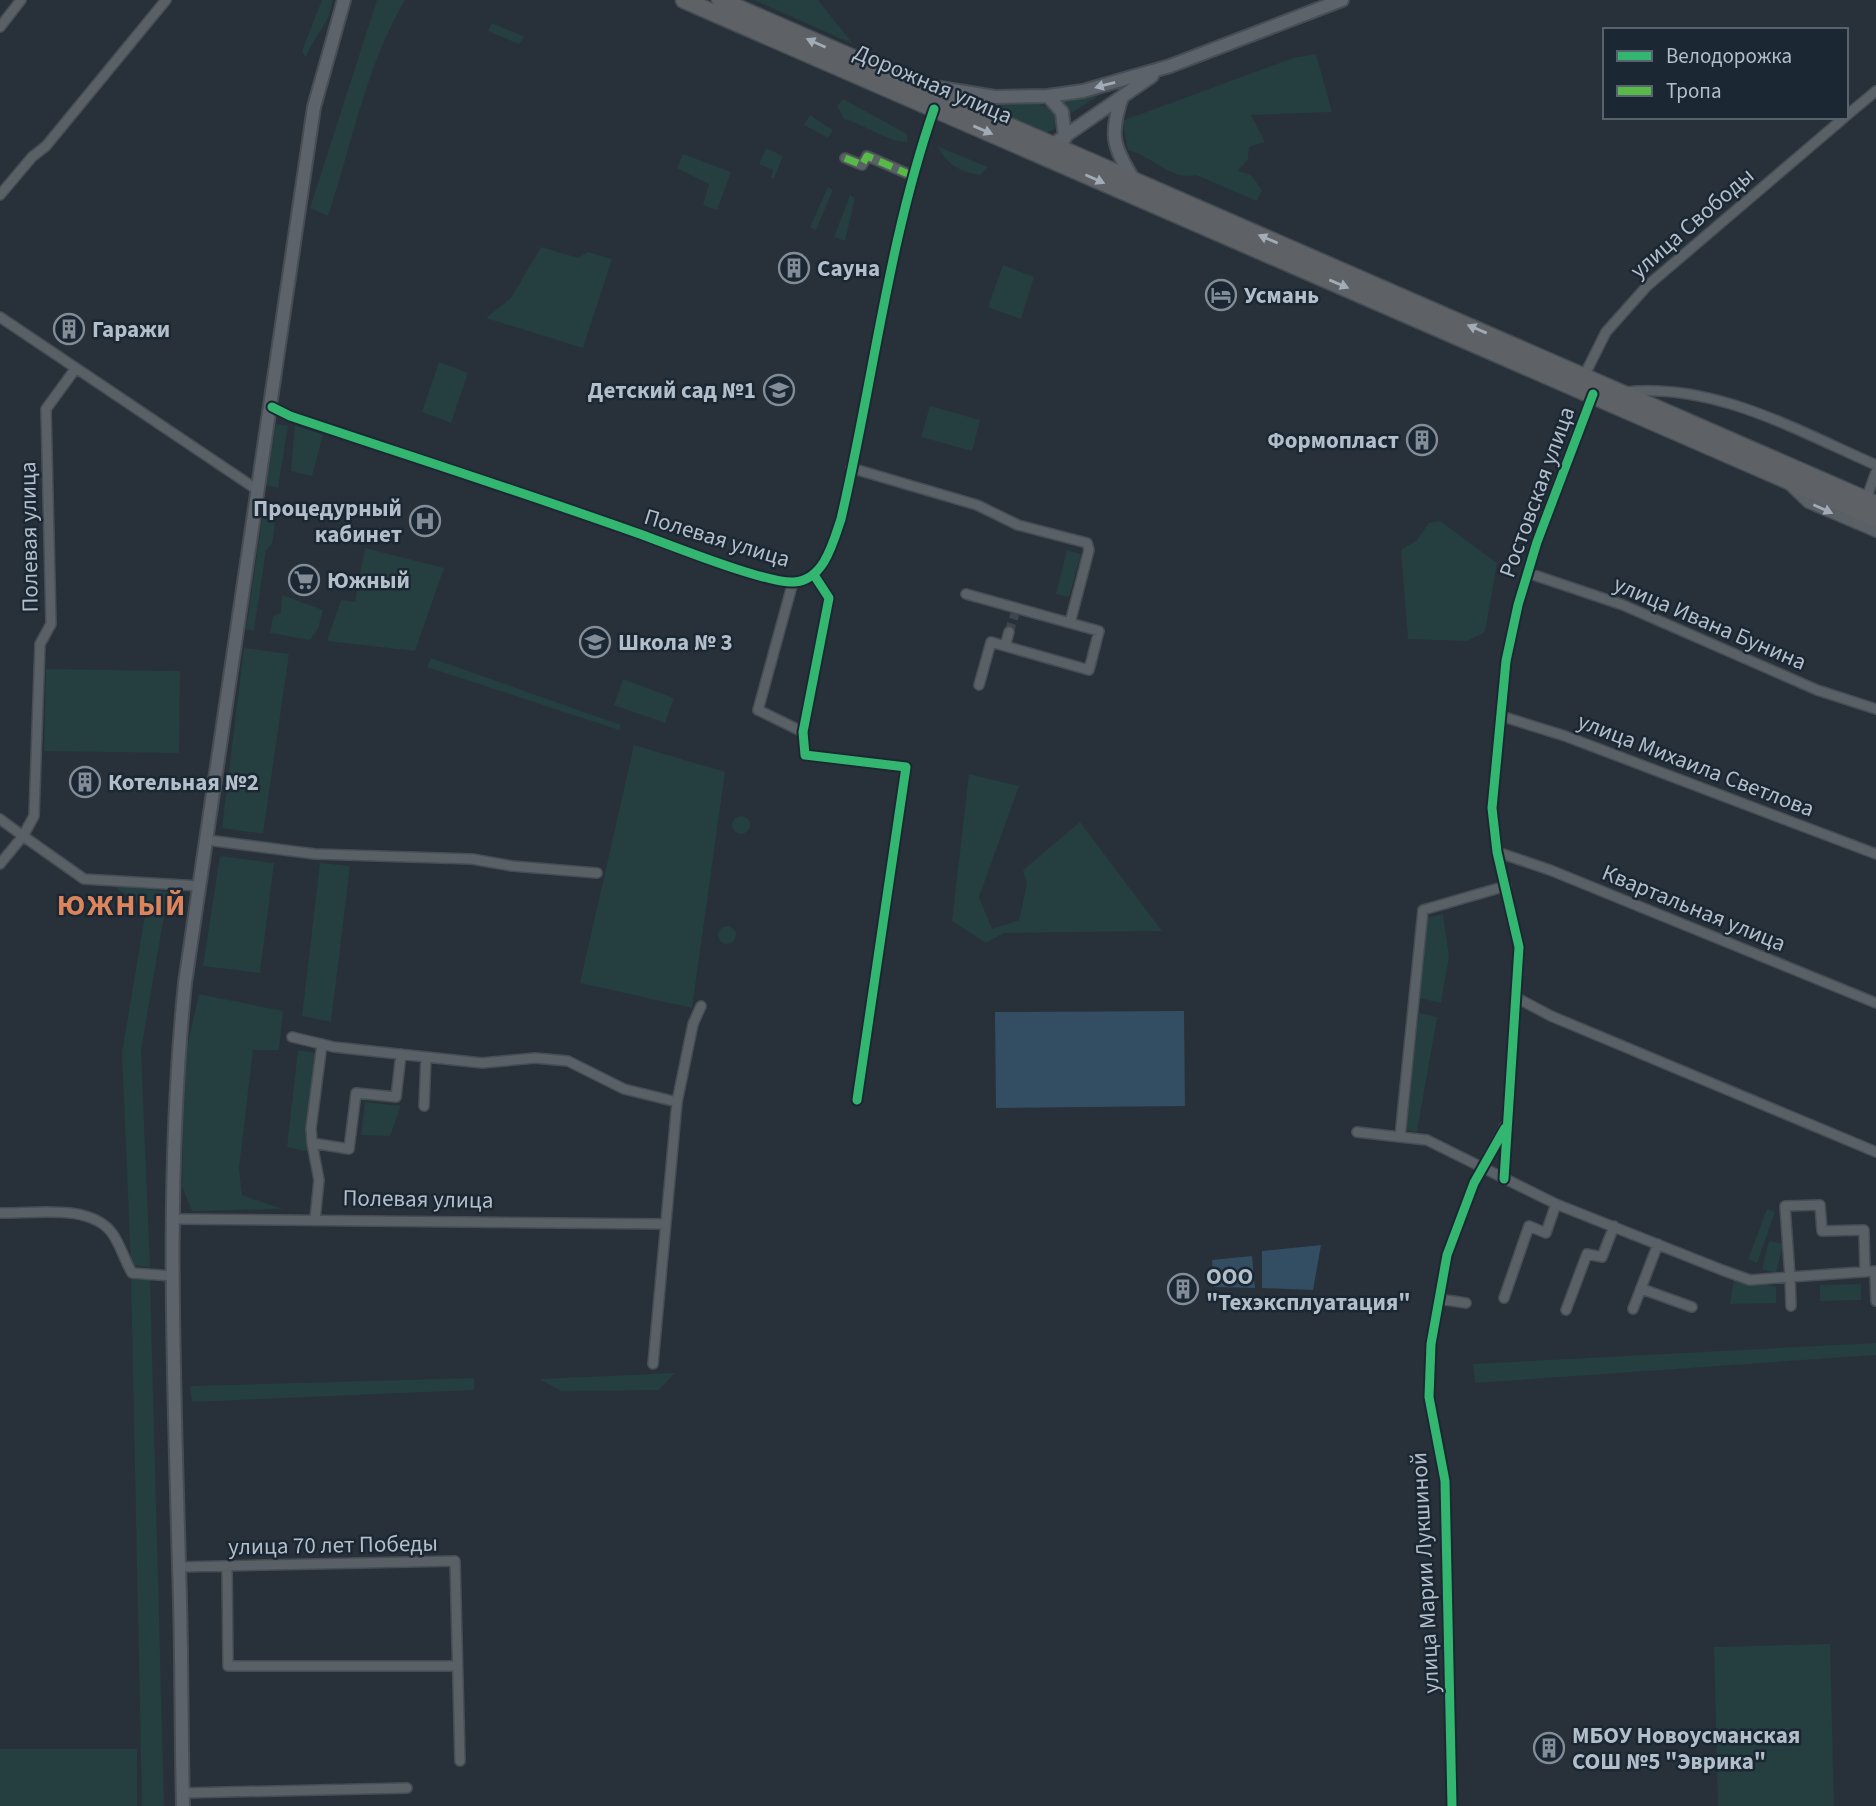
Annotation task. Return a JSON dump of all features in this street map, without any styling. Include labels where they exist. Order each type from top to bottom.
[{"type":"highway","name":"Дорожная улица","points":[[684,0],[1163,209]]},
{"type":"highway","name":"Дорожная улица","points":[[720,0],[900,80],[1059,142],[1134,181]]},
{"type":"highway","points":[[1134,181],[1622,393],[1872,494]]},
{"type":"highway","name":"Ростовская улица","points":[[1163,209],[1876,519]]},
{"type":"main road","points":[[183,1800],[171,1219],[178,1058],[200,886],[314,107],[344,0]]},
{"type":"main road","points":[[900,80],[995,97],[1048,96],[1083,91],[1170,66],[1342,0]]},
{"type":"main road","points":[[1032,151],[1059,142],[1170,66]]},
{"type":"main road","points":[[1048,96],[1062,112],[1059,142]]},
{"type":"main road","points":[[1122,97],[1113,139],[1118,154],[1134,181]]},
{"type":"street","points":[[0,27],[21,0]]},
{"type":"street","points":[[0,195],[32,157],[46,146],[166,0]]},
{"type":"street","name":"улица Свободы","points":[[1848,115],[1876,91]]},
{"type":"street","name":"Полевая улица","points":[[272,407],[290,416],[554,503],[705,557],[793,582],[814,575],[832,549],[851,468],[885,294],[913,176],[934,109]]},
{"type":"street","name":"улица Свободы","points":[[1584,376],[1606,332],[1647,285],[1844,119]]},
{"type":"street","points":[[845,158],[862,165],[867,156],[913,176]]},
{"type":"street","points":[[0,317],[259,491]]},
{"type":"street","name":"Полевая улица","points":[[0,864],[23,836],[34,816],[40,644],[51,624],[46,409],[76,368]]},
{"type":"street","points":[[1622,393],[1674,393],[1749,409],[1876,465]]},
{"type":"street","name":"Ростовская улица","points":[[1439,1299],[1447,1255],[1483,1166],[1508,1121],[1519,947],[1497,852],[1492,808],[1506,661],[1528,573],[1593,394]]},
{"type":"street","points":[[851,468],[977,505],[1018,525],[1087,543],[1089,550],[1070,623]]},
{"type":"street","points":[[1872,494],[1876,472]]},
{"type":"street","points":[[1777,475],[1808,503],[1876,533]]},
{"type":"street","name":"улица Ивана Бунина","points":[[1528,573],[1623,604],[1817,690],[1876,709]]},
{"type":"street","points":[[814,575],[829,598],[803,732],[804,755],[906,767],[858,1100]]},
{"type":"street","points":[[793,582],[758,710],[803,732]]},
{"type":"street","points":[[966,594],[1016,611],[1099,631],[1089,670],[991,642],[979,685]]},
{"type":"street","points":[[1005,646],[1009,632]]},
{"type":"street","name":"улица Михаила Светлова","points":[[1501,716],[1565,736],[1876,854]]},
{"type":"street","points":[[0,819],[84,879],[200,886]]},
{"type":"street","points":[[207,840],[358,858],[472,859],[512,866],[597,873]]},
{"type":"street","name":"Квартальная улица","points":[[1497,852],[1550,870],[1876,1003]]},
{"type":"street","points":[[1400,1137],[1423,910],[1506,886]]},
{"type":"street","points":[[1517,998],[1551,1016],[1876,1152]]},
{"type":"street","points":[[653,1364],[677,1102],[693,1024],[701,1006]]},
{"type":"street","points":[[292,1037],[322,1044],[482,1063],[535,1058],[568,1061],[624,1089],[677,1102]]},
{"type":"street","points":[[315,1219],[319,1180],[311,1128],[322,1044]]},
{"type":"street","points":[[312,1143],[349,1149],[356,1094],[396,1097],[401,1054]]},
{"type":"street","points":[[424,1106],[426,1057]]},
{"type":"street","points":[[1504,1179],[1508,1121]]},
{"type":"street","points":[[1357,1132],[1427,1140],[1556,1204],[1750,1280],[1875,1271],[1876,1301]]},
{"type":"street","points":[[1504,1298],[1529,1226],[1546,1233],[1556,1204]]},
{"type":"street","points":[[1791,1306],[1785,1206],[1821,1205],[1822,1231],[1864,1230],[1865,1272]]},
{"type":"street","points":[[0,1213],[75,1213],[95,1219],[112,1232],[132,1273],[172,1276]]},
{"type":"street","name":"Полевая улица","points":[[171,1219],[664,1224]]},
{"type":"street","points":[[1566,1310],[1587,1254],[1602,1258],[1614,1226]]},
{"type":"street","points":[[1633,1309],[1658,1244]]},
{"type":"street","points":[[1642,1289],[1692,1307]]},
{"type":"street","points":[[1439,1299],[1466,1303]]},
{"type":"street","name":"улица Марии Лукшиной","points":[[1439,1299],[1431,1344],[1429,1396],[1444,1481],[1452,1806]]},
{"type":"street","name":"улица 70 лет Победы","points":[[180,1567],[455,1561],[455,1666],[460,1761]]},
{"type":"street","points":[[227,1566],[228,1666],[455,1666]]},
{"type":"street","points":[[183,1800],[407,1788]]},
{"type":"green space","points":[[322,0],[332,0],[331,8],[306,58],[302,51]]},
{"type":"green space","points":[[377,0],[405,0],[391,25],[370,78],[328,216],[310,208]]},
{"type":"green space","points":[[754,0],[818,0],[853,44]]},
{"type":"green space","points":[[492,23],[525,37],[519,44],[488,31]]},
{"type":"green space","points":[[1316,54],[1332,112],[1251,115],[1265,142],[1249,147],[1248,159],[1238,171],[1251,175],[1262,190],[1257,201],[1196,175],[1187,176],[1170,171],[1128,150],[1122,121],[1293,58]]},
{"type":"green space","points":[[1108,90],[1068,115],[1061,100]]},
{"type":"green space","points":[[843,99],[907,134],[907,142],[892,139],[844,119],[837,106]]},
{"type":"green space","points":[[1035,103],[1050,108],[1056,115],[1055,129],[1046,133],[984,106]]},
{"type":"green space","points":[[810,115],[833,130],[828,138],[804,125]]},
{"type":"green space","points":[[937,146],[988,167],[980,175],[960,169],[945,158]]},
{"type":"green space","points":[[766,148],[783,156],[774,178],[771,178],[773,170],[759,164]]},
{"type":"green space","points":[[683,154],[731,172],[717,210],[703,205],[709,184],[677,168]]},
{"type":"green space","points":[[828,187],[833,190],[816,230],[810,227]]},
{"type":"green space","points":[[850,195],[855,198],[845,241],[834,237]]},
{"type":"green space","points":[[541,247],[578,258],[588,252],[612,259],[583,348],[486,318],[511,298]]},
{"type":"green space","points":[[1003,265],[1034,277],[1021,319],[988,307]]},
{"type":"green space","points":[[439,362],[468,373],[451,423],[422,412]]},
{"type":"green space","points":[[930,406],[980,420],[972,451],[921,437]]},
{"type":"green space","points":[[276,424],[288,426],[278,488],[266,485]]},
{"type":"green space","points":[[295,425],[323,435],[312,476],[291,471]]},
{"type":"green space","points":[[264,506],[277,510],[272,544],[266,550],[254,631],[246,629]]},
{"type":"green space","points":[[1440,521],[1497,563],[1485,632],[1467,641],[1408,639],[1401,550],[1417,540],[1429,523]]},
{"type":"green space","points":[[365,548],[444,568],[415,651],[327,641],[341,600],[355,602]]},
{"type":"green space","points":[[1067,550],[1081,554],[1069,597],[1056,594]]},
{"type":"green space","points":[[282,595],[323,610],[318,629],[310,640],[270,633],[273,616],[281,613]]},
{"type":"green space","points":[[244,648],[289,654],[263,834],[222,828]]},
{"type":"green space","points":[[431,658],[621,725],[619,730],[427,667]]},
{"type":"green space","points":[[46,669],[180,671],[179,753],[44,751]]},
{"type":"green space","points":[[623,679],[674,698],[665,723],[614,705]]},
{"type":"green space","points":[[634,745],[725,772],[692,1008],[580,983]]},
{"type":"green space","points":[[969,774],[1019,786],[979,897],[992,929],[1019,920],[1027,884],[1023,870],[1080,822],[1162,931],[1004,933],[986,943],[952,921]]},
{"type":"green space","points":[[737,816],[745,816],[750,825],[748,832],[737,834],[732,829],[732,821]]},
{"type":"green space","points":[[220,856],[274,863],[260,973],[203,966]]},
{"type":"green space","points":[[320,863],[350,866],[331,1022],[302,1016]]},
{"type":"green space","points":[[111,884],[168,892],[141,1051],[150,1267],[131,1265],[122,1053],[146,910]]},
{"type":"green space","points":[[1443,914],[1449,957],[1441,1003],[1419,998],[1427,918]]},
{"type":"green space","points":[[723,926],[731,926],[736,935],[734,942],[723,944],[718,939],[718,931]]},
{"type":"green space","points":[[199,994],[283,1011],[279,1050],[253,1050],[239,1169],[242,1195],[282,1209],[192,1211],[182,1186],[184,1060]]},
{"type":"green space","points":[[1419,1013],[1437,1017],[1417,1132],[1406,1130]]},
{"type":"green space","points":[[298,1050],[316,1053],[306,1131],[310,1152],[287,1147]]},
{"type":"green space","points":[[365,1102],[401,1106],[390,1136],[361,1135]]},
{"type":"green space","points":[[1767,1209],[1775,1212],[1757,1263],[1748,1259]]},
{"type":"green space","points":[[1769,1241],[1783,1244],[1776,1273],[1762,1269]]},
{"type":"green space","points":[[131,1278],[150,1278],[164,1806],[142,1806]]},
{"type":"green space","points":[[1734,1278],[1776,1287],[1776,1303],[1730,1304]]},
{"type":"green space","points":[[1861,1284],[1861,1300],[1820,1301],[1820,1285]]},
{"type":"green space","points":[[1876,1343],[1876,1355],[1475,1383],[1473,1364]]},
{"type":"green space","points":[[675,1373],[659,1390],[562,1391],[539,1379]]},
{"type":"green space","points":[[474,1378],[474,1390],[192,1402],[190,1386]]},
{"type":"green space","points":[[1830,1644],[1834,1806],[1718,1806],[1714,1647]]},
{"type":"green space","points":[[0,1749],[137,1749],[137,1806],[0,1806]]},
{"type":"water","points":[[1184,1011],[1185,1106],[996,1108],[995,1012]]},
{"type":"water","points":[[1321,1245],[1313,1290],[1262,1288],[1262,1251]]},
{"type":"water","points":[[1252,1256],[1255,1288],[1214,1287],[1212,1260]]},
{"type":"tunnel","points":[[1009,632],[1015,614]]},
{"type":"marked path","points":[[845,158],[862,165],[867,156],[913,176]]},
{"type":"cycle path","points":[[272,407],[290,416],[551,503],[740,570],[780,581],[804,580],[813,575],[826,559],[841,519],[893,261],[918,159],[934,109]]},
{"type":"cycle path","points":[[1504,1179],[1519,947],[1497,852],[1492,808],[1506,661],[1518,605],[1537,542],[1593,394]]},
{"type":"cycle path","points":[[814,575],[829,598],[803,732],[805,755],[906,767],[857,1100]]},
{"type":"cycle path","points":[[1452,1806],[1445,1481],[1429,1397],[1431,1344],[1447,1255],[1474,1183],[1505,1128]]},
{"type":"place","name":"Сауна","points":[[794,268]]},
{"type":"place","name":"Усмань","points":[[1221,295]]},
{"type":"place","name":"Гаражи","points":[[69,329]]},
{"type":"place","name":"Детский сад №1","points":[[779,390]]},
{"type":"place","name":"Формопласт","points":[[1422,440]]},
{"type":"place","name":"Процедурный кабинет","points":[[425,521]]},
{"type":"place","name":"Южный","points":[[304,580]]},
{"type":"place","name":"Школа № 3","points":[[595,642]]},
{"type":"place","name":"Котельная №2","points":[[85,782]]},
{"type":"place","name":"ООО \"Техэксплуатация\"","points":[[1183,1289]]},
{"type":"place","name":"МБОУ Новоусманская СОШ №5 \"Эврика\"","points":[[1549,1748]]},
{"type":"district","name":"ЮЖНЫЙ","points":[[122,905]]}]
